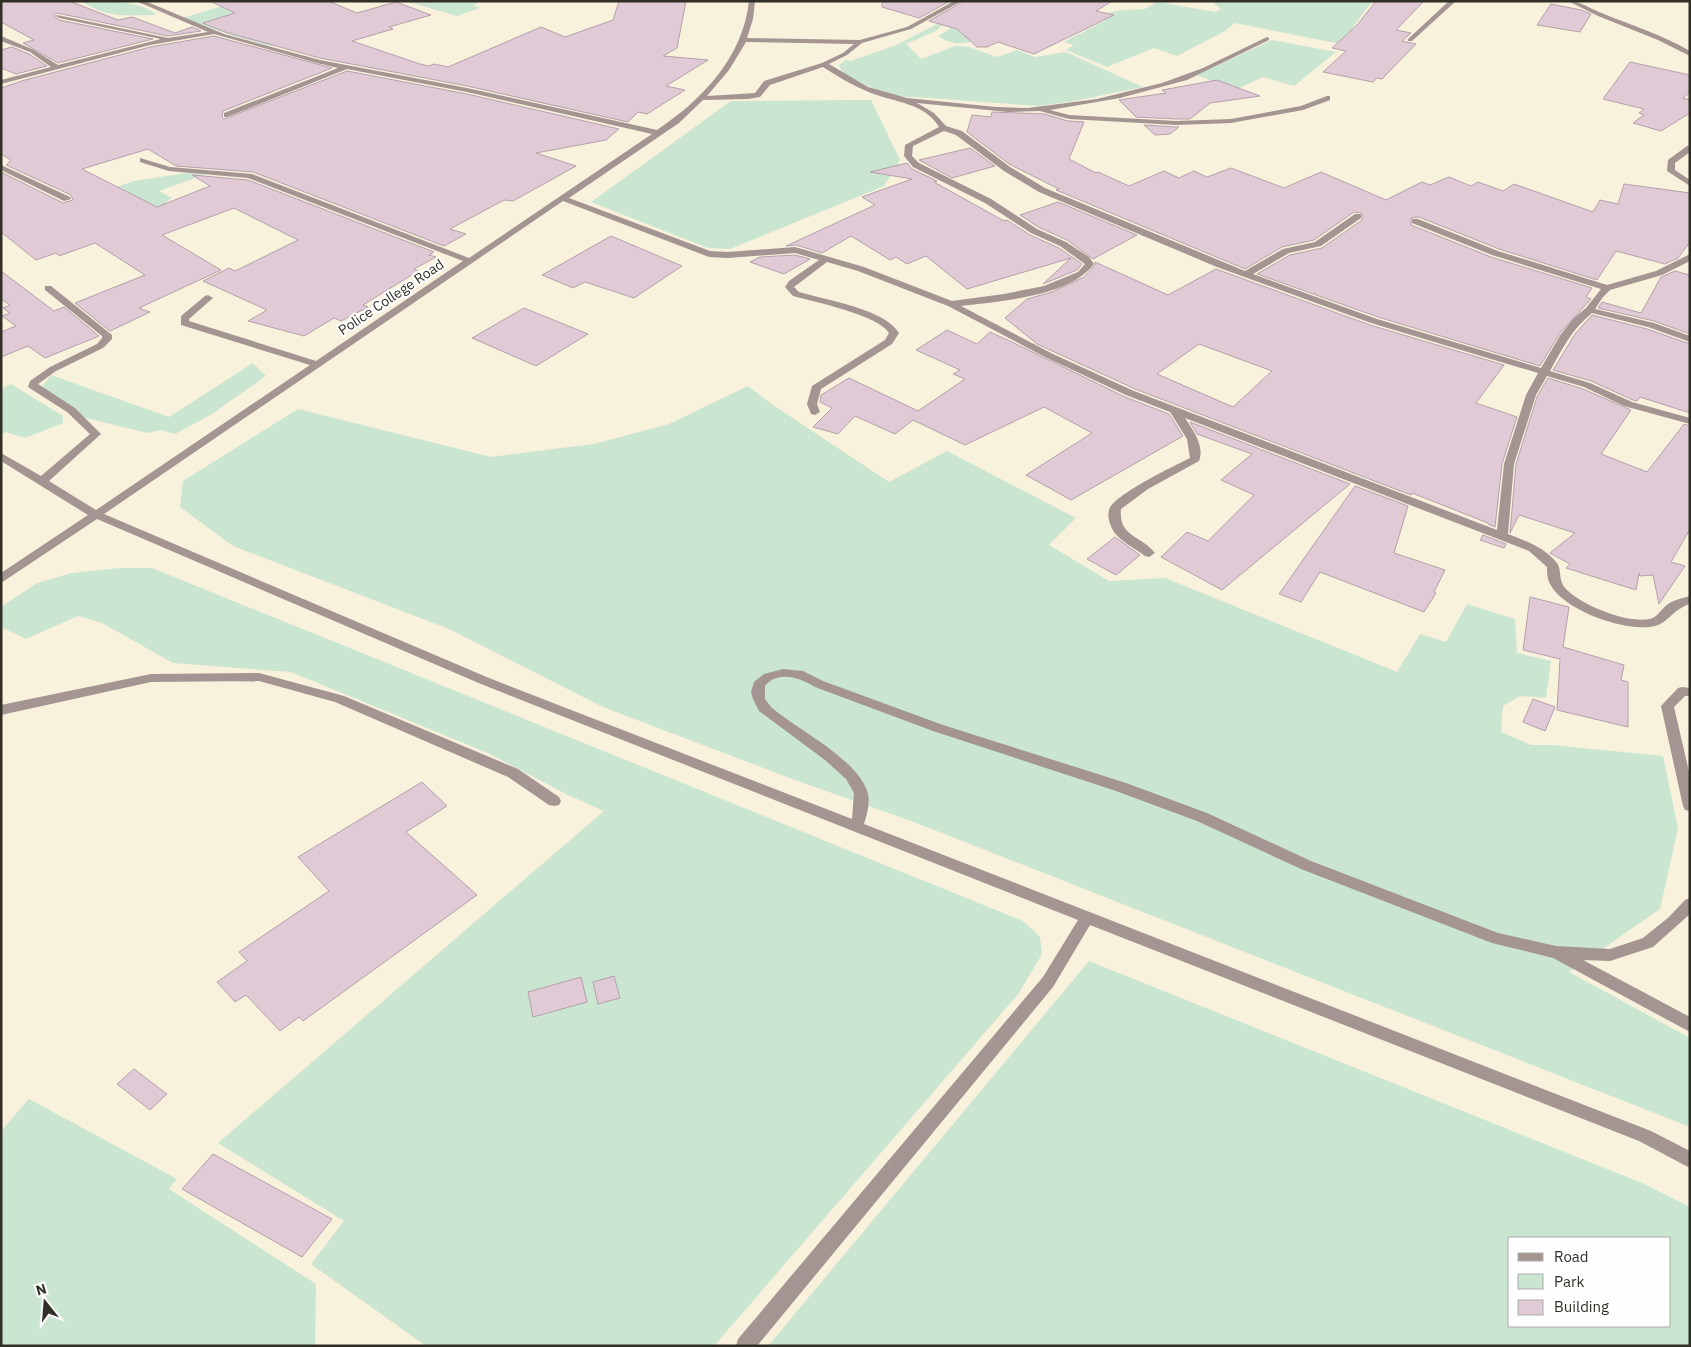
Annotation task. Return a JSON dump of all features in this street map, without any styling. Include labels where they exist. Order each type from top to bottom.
[{"type":"street","points":[[139,1],[213,32],[344,68],[467,90],[658,133]]},
{"type":"street","name":"Police College Road","points":[[1,579],[676,121],[702,98],[730,64],[742,40],[752,12],[752,1]]},
{"type":"street","points":[[742,40],[860,42],[909,28],[959,1]]},
{"type":"street","points":[[1410,40],[1433,17],[1453,1]]},
{"type":"street","points":[[1571,1],[1600,15],[1645,30],[1690,54]]},
{"type":"street","points":[[59,16],[170,38]]},
{"type":"street","points":[[1,82],[170,38],[213,32]]},
{"type":"street","points":[[1,38],[32,51],[56,67]]},
{"type":"street","points":[[902,100],[1008,110],[1037,109],[1131,92],[1185,77],[1267,39]]},
{"type":"street","points":[[702,98],[748,97],[757,94],[767,83],[824,64],[845,54],[860,42]]},
{"type":"street","points":[[824,64],[849,82],[902,100],[923,110],[941,123],[943,128]]},
{"type":"street","points":[[227,115],[344,68]]},
{"type":"street","points":[[1037,109],[1069,116],[1176,123],[1231,121],[1303,108],[1328,98]]},
{"type":"street","points":[[951,304],[1036,292],[1072,278],[1087,269],[1090,264],[1086,259],[1063,244],[1034,231],[988,201],[916,165],[908,156],[909,145],[943,128],[958,133],[1007,169],[1042,190],[1220,265],[1374,320],[1544,371],[1587,385],[1628,404],[1690,421]]},
{"type":"street","points":[[1690,148],[1671,162],[1671,171],[1690,184]]},
{"type":"street","points":[[143,160],[169,169],[249,176],[470,261]]},
{"type":"street","points":[[1,167],[67,199]]},
{"type":"street","points":[[562,198],[710,254],[728,255],[796,250],[861,269],[951,304],[1050,356],[1130,393],[1533,548],[1545,557],[1552,566],[1551,574],[1560,592],[1581,606],[1607,616],[1640,623],[1652,623],[1659,620],[1673,606],[1690,600]]},
{"type":"street","points":[[1246,274],[1286,251],[1318,244],[1358,216]]},
{"type":"street","points":[[1415,222],[1495,253],[1607,288]]},
{"type":"street","points":[[1502,536],[1509,464],[1531,394],[1564,336],[1577,320],[1590,310],[1598,295],[1607,288],[1685,264],[1690,256]]},
{"type":"street","points":[[815,412],[812,404],[816,388],[889,342],[894,333],[890,326],[872,316],[796,294],[791,290],[789,287],[792,283],[826,259]]},
{"type":"street","points":[[42,482],[96,434],[71,410],[33,387],[33,383],[53,369],[100,346],[107,339],[107,335],[48,288]]},
{"type":"street","points":[[208,298],[184,318],[184,323],[317,364]]},
{"type":"street","points":[[1590,310],[1651,325],[1690,339]]},
{"type":"street","points":[[1149,553],[1120,532],[1114,520],[1115,509],[1118,504],[1144,487],[1195,459],[1195,446],[1190,432],[1174,410]]},
{"type":"street","points":[[1,456],[95,514],[485,681],[1645,1136],[1690,1160]]},
{"type":"street","points":[[857,826],[862,809],[861,790],[832,758],[764,708],[758,692],[758,685],[764,678],[776,674],[793,673],[808,677],[819,684],[929,725],[1120,787],[1202,817],[1306,865],[1497,939],[1556,952],[1610,955],[1648,943],[1674,921],[1690,904]]},
{"type":"street","points":[[1,710],[151,678],[259,677],[339,699],[513,773],[554,801]]},
{"type":"street","points":[[1690,692],[1682,691],[1668,706],[1690,806]]},
{"type":"street","points":[[745,1346],[1048,982],[1087,917]]},
{"type":"street","points":[[1556,952],[1690,1025]]},
{"type":"green space","points":[[82,1],[111,1],[131,4],[141,6],[157,15],[118,15],[100,11]]},
{"type":"green space","points":[[239,1],[280,41],[271,46],[227,34],[183,18]]},
{"type":"green space","points":[[398,1],[483,1],[473,5],[480,8],[457,16],[409,2]]},
{"type":"green space","points":[[1211,1],[1372,1],[1341,44],[1235,23],[1225,31],[1177,56],[1154,48],[1107,67],[1066,50],[1074,45],[1064,42],[1106,20],[1099,17],[1107,13],[1145,9],[1157,2],[1216,12],[1221,9]]},
{"type":"green space","points":[[937,24],[942,25],[936,31],[906,44],[921,59],[955,46],[969,47],[997,57],[1017,50],[1035,57],[1066,52],[1143,87],[1038,106],[897,96],[877,90],[847,76],[841,70],[839,65],[846,60],[851,61],[896,45]]},
{"type":"green space","points":[[955,26],[985,36],[973,41],[956,43],[938,36]]},
{"type":"green space","points":[[1272,40],[1336,52],[1294,86],[1263,77],[1235,90],[1197,75]]},
{"type":"green space","points":[[871,100],[900,160],[884,186],[730,249],[708,248],[591,202],[731,101]]},
{"type":"green space","points":[[186,173],[206,174],[159,191],[172,198],[166,202],[177,209],[138,213],[110,189],[134,181]]},
{"type":"green space","points":[[253,363],[266,376],[212,414],[175,434],[161,430],[147,433],[86,418],[42,387],[51,375],[169,417]]},
{"type":"green space","points":[[11,384],[63,416],[63,423],[25,438],[6,432],[1,434],[1,389]]},
{"type":"green space","points":[[748,386],[770,403],[889,482],[947,451],[1076,518],[1049,545],[1109,581],[1165,578],[1397,672],[1420,634],[1446,642],[1467,604],[1515,619],[1517,653],[1551,661],[1546,698],[1520,696],[1503,706],[1501,732],[1531,745],[1552,745],[1663,756],[1678,828],[1660,909],[1569,972],[1690,1038],[1690,1127],[914,822],[795,780],[603,707],[449,629],[233,546],[180,507],[183,481],[298,409],[491,457],[594,444],[669,424]]},
{"type":"green space","points":[[119,568],[152,568],[1023,921],[1040,937],[1042,954],[1019,993],[714,1346],[426,1346],[311,1264],[344,1221],[218,1143],[604,811],[568,795],[490,754],[291,672],[173,663],[102,623],[78,616],[26,639],[1,627],[1,607],[37,583],[72,573]]},
{"type":"green space","points":[[1089,961],[1642,1183],[1690,1207],[1690,1346],[768,1346]]},
{"type":"green space","points":[[29,1099],[177,1179],[169,1189],[316,1284],[315,1346],[1,1346],[1,1131]]},
{"type":"building","points":[[1,1],[69,1],[118,20],[132,17],[175,33],[192,27],[201,31],[168,36],[57,13],[54,16],[59,20],[153,39],[58,63],[23,43],[34,40],[1,22]]},
{"type":"building","points":[[210,1],[328,1],[357,13],[396,2],[431,15],[389,27],[393,29],[352,41],[420,64],[448,67],[541,27],[565,37],[613,20],[619,1],[686,1],[677,48],[663,56],[708,60],[666,86],[685,90],[647,114],[638,112],[628,122],[467,86],[320,58],[225,32],[203,23],[235,13]]},
{"type":"building","points":[[882,1],[950,1],[919,18],[882,7]]},
{"type":"building","points":[[964,1],[1112,1],[1096,11],[1114,15],[1034,54],[998,42],[987,47],[977,47],[957,29],[929,21]]},
{"type":"building","points":[[1376,1],[1424,1],[1396,30],[1411,33],[1402,41],[1416,44],[1382,79],[1377,78],[1373,82],[1323,72],[1346,51],[1332,48],[1358,24]]},
{"type":"building","points":[[1551,4],[1591,14],[1580,32],[1537,25]]},
{"type":"building","points":[[214,36],[332,68],[223,111],[222,117],[224,119],[347,71],[467,94],[619,129],[606,140],[536,153],[576,166],[513,201],[504,200],[450,229],[466,234],[444,246],[253,172],[176,166],[148,149],[82,169],[157,207],[210,186],[192,175],[248,180],[434,252],[429,255],[436,257],[414,269],[418,271],[363,305],[368,307],[341,321],[334,318],[304,336],[248,321],[267,310],[203,281],[229,268],[235,271],[298,240],[234,208],[162,235],[221,270],[139,308],[150,312],[110,331],[75,303],[145,275],[95,243],[59,256],[56,253],[36,260],[1,232],[1,172],[63,203],[73,200],[71,195],[6,165],[11,160],[1,154],[1,88],[150,47]]},
{"type":"building","points":[[12,47],[29,54],[47,66],[16,74],[1,68],[1,50]]},
{"type":"building","points":[[1630,62],[1690,75],[1690,92],[1683,98],[1690,100],[1690,113],[1661,131],[1633,123],[1644,115],[1639,113],[1644,109],[1603,99]]},
{"type":"building","points":[[1217,80],[1260,96],[1210,103],[1190,119],[1136,117],[1119,100],[1166,93],[1162,90]]},
{"type":"building","points":[[992,112],[1045,114],[1068,121],[1084,122],[1069,159],[1096,173],[1098,172],[1129,186],[1164,171],[1179,178],[1194,171],[1207,177],[1231,168],[1284,188],[1321,172],[1386,200],[1422,182],[1430,185],[1449,177],[1471,186],[1478,182],[1503,191],[1514,184],[1593,212],[1600,200],[1618,204],[1624,184],[1690,193],[1690,242],[1678,258],[1665,264],[1616,251],[1597,280],[1499,249],[1419,217],[1411,218],[1411,225],[1491,257],[1592,288],[1586,297],[1591,299],[1560,333],[1540,366],[1378,317],[1257,274],[1290,255],[1322,248],[1362,220],[1362,213],[1354,212],[1314,240],[1282,247],[1245,269],[1056,190],[1059,189],[1009,164],[967,132],[972,115],[991,117]]},
{"type":"building","points":[[1144,125],[1179,127],[1170,134],[1155,135]]},
{"type":"building","points":[[970,148],[995,166],[952,178],[919,160]]},
{"type":"building","points":[[907,163],[912,169],[937,181],[934,182],[1004,221],[1007,220],[1030,235],[1059,248],[1082,264],[1077,270],[1043,284],[1071,258],[967,289],[926,256],[907,264],[896,257],[890,260],[851,236],[822,253],[796,245],[786,246],[875,205],[862,197],[912,179],[870,172]]},
{"type":"building","points":[[1058,202],[1137,235],[1093,259],[1067,240],[1038,227],[1020,215]]},
{"type":"building","points":[[611,236],[682,266],[634,298],[585,282],[573,288],[542,275]]},
{"type":"building","points":[[795,255],[810,259],[784,274],[750,262],[760,257]]},
{"type":"building","points":[[1095,262],[1168,295],[1216,269],[1370,325],[1504,365],[1476,403],[1517,417],[1502,464],[1495,527],[1412,493],[1411,495],[1135,389],[1037,344],[1005,318],[1027,299],[1052,292],[1084,277],[1095,265]],"holes":[[[1199,344],[1272,371],[1233,407],[1157,374]]]},
{"type":"building","points":[[1,271],[54,311],[64,307],[99,336],[45,358],[28,346],[1,357],[1,332],[16,326],[2,316],[10,313],[3,308],[10,305],[1,299]]},
{"type":"building","points":[[1675,271],[1690,275],[1690,334],[1654,321],[1598,308],[1602,302],[1641,313],[1661,277]]},
{"type":"building","points":[[524,308],[588,334],[536,366],[472,338]]},
{"type":"building","points":[[1592,315],[1647,329],[1690,344],[1690,413],[1640,397],[1637,401],[1633,400],[1591,381],[1553,370],[1575,334]]},
{"type":"building","points":[[947,330],[977,344],[990,332],[1125,397],[1169,414],[1183,436],[1071,500],[1026,475],[1092,433],[1044,407],[965,445],[913,420],[895,434],[855,416],[838,434],[813,427],[832,408],[820,402],[821,395],[849,378],[918,411],[965,379],[953,374],[960,370],[916,350]]},
{"type":"building","points":[[1548,378],[1583,389],[1631,410],[1601,454],[1647,472],[1684,424],[1690,426],[1690,529],[1671,562],[1685,566],[1659,604],[1653,575],[1640,576],[1639,573],[1636,590],[1566,568],[1570,564],[1550,553],[1575,533],[1519,515],[1510,533],[1516,464],[1537,397]]},
{"type":"building","points":[[1190,422],[1350,484],[1222,590],[1161,557],[1187,532],[1208,541],[1254,495],[1221,480],[1252,454],[1197,434]]},
{"type":"building","points":[[1355,486],[1408,506],[1394,553],[1445,570],[1434,592],[1436,593],[1424,612],[1320,572],[1301,602],[1279,594]]},
{"type":"building","points":[[1483,535],[1506,544],[1504,548],[1480,540]]},
{"type":"building","points":[[1115,537],[1140,555],[1116,575],[1087,559]]},
{"type":"building","points":[[1530,597],[1569,607],[1563,647],[1624,665],[1621,680],[1628,682],[1628,727],[1557,710],[1560,659],[1523,650]]},
{"type":"building","points":[[1533,699],[1555,707],[1545,731],[1523,722]]},
{"type":"building","points":[[422,782],[447,806],[406,832],[477,895],[303,1021],[299,1017],[280,1031],[246,995],[235,1002],[217,982],[247,961],[239,952],[329,891],[298,857]]},
{"type":"building","points":[[614,976],[620,998],[598,1004],[593,982]]},
{"type":"building","points":[[581,977],[587,1002],[533,1017],[528,992]]},
{"type":"building","points":[[134,1069],[167,1094],[150,1110],[117,1084]]},
{"type":"building","points":[[213,1154],[332,1219],[302,1257],[182,1189]]}]
